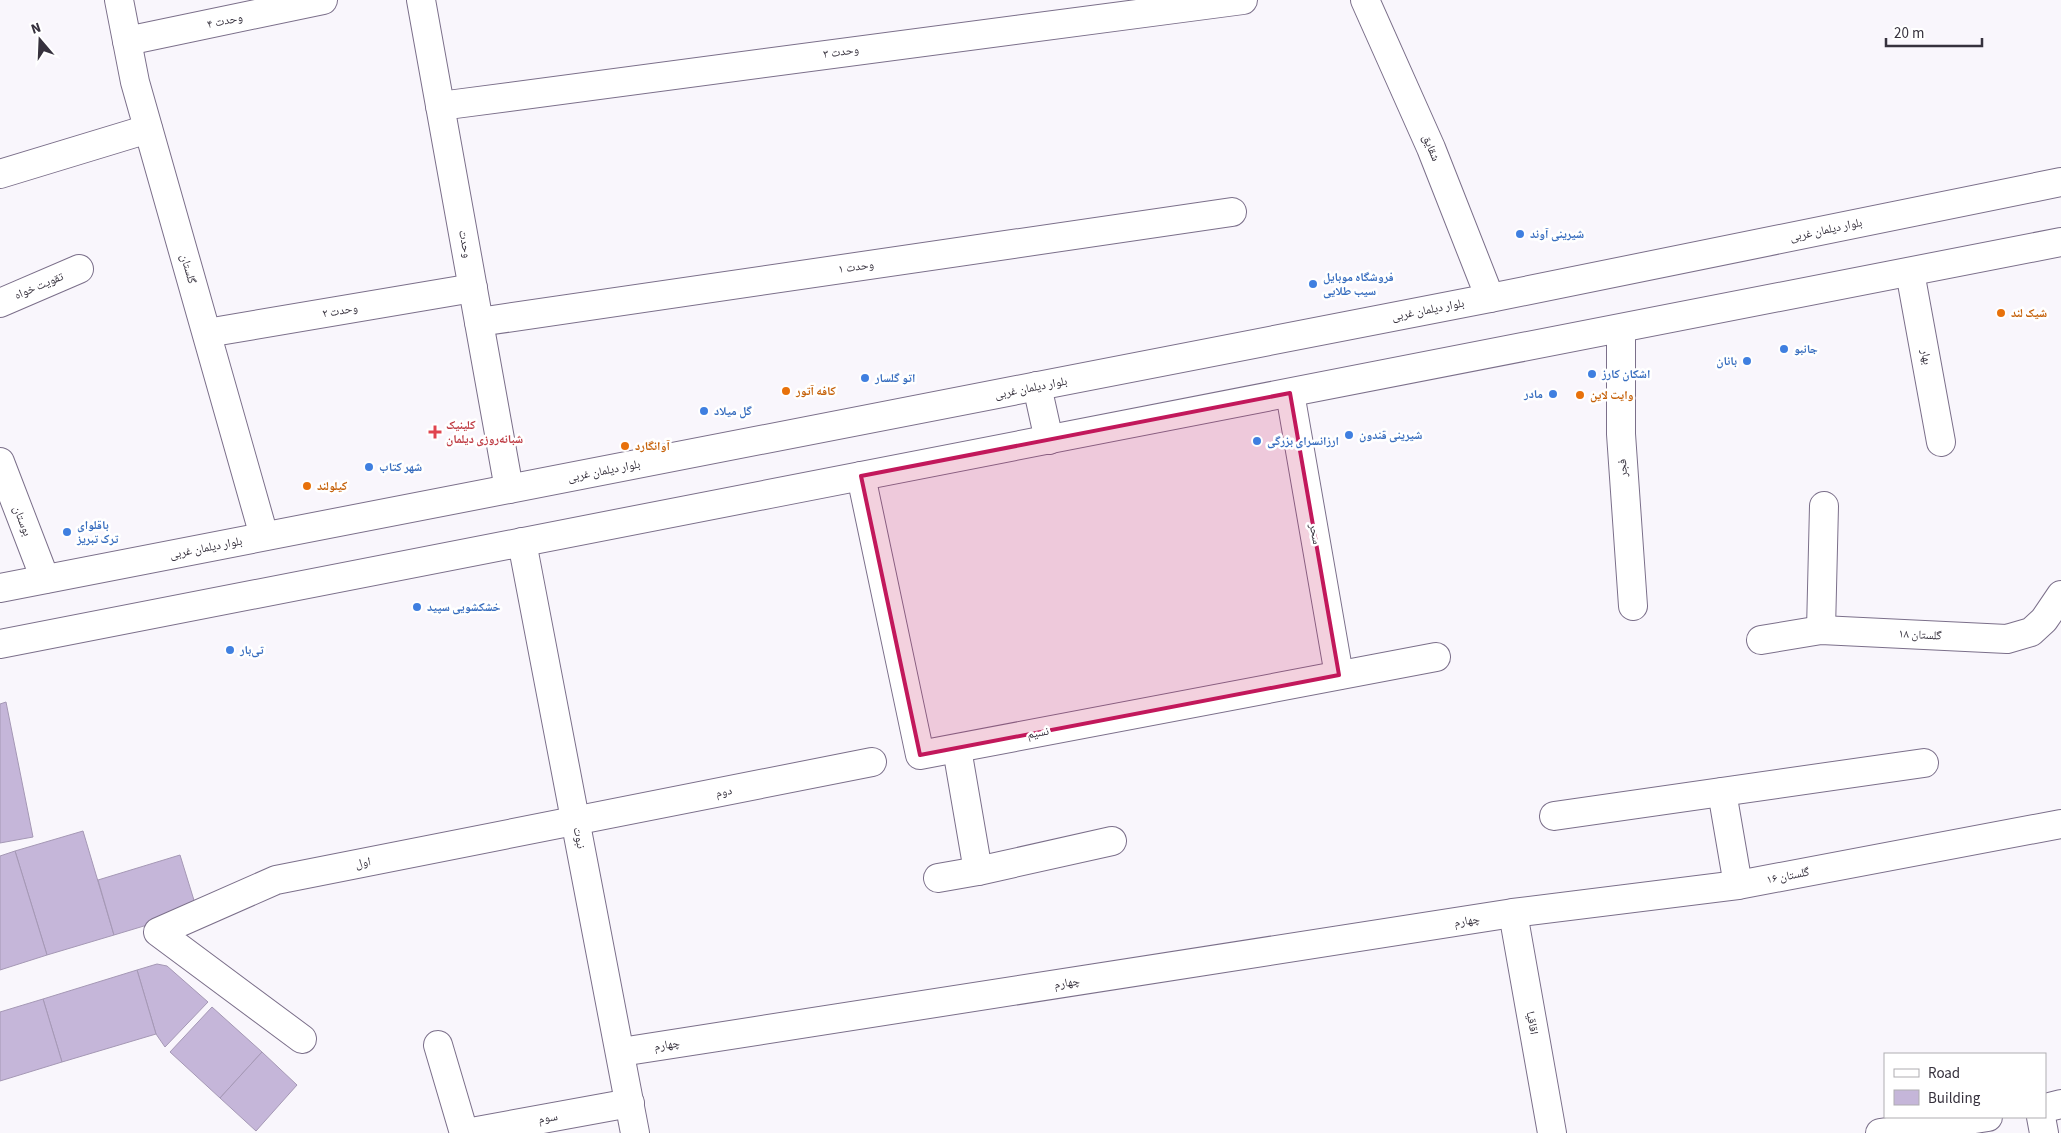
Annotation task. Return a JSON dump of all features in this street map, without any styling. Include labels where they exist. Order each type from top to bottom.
[{"type":"street","name":"گلستان","points":[[119,0],[135,82],[264,536]]},
{"type":"street","name":"وحدت ۴","points":[[127,41],[322,0]]},
{"type":"street","name":"وحدت","points":[[421,0],[510,488]]},
{"type":"street","name":"وحدت ۳","points":[[440,106],[1243,0]]},
{"type":"street","name":"شقایق","points":[[1365,0],[1432,148],[1490,298]]},
{"type":"street","points":[[0,174],[148,129]]},
{"type":"street","name":"بلوار دیلمان غربی","points":[[0,588],[1490,298],[2061,182]]},
{"type":"street","name":"وحدت ۱","points":[[479,322],[1232,212]]},
{"type":"street","points":[[0,644],[2061,242]]},
{"type":"street","name":"تقویت خواه","points":[[0,303],[79,269]]},
{"type":"street","name":"بهار","points":[[1910,272],[1941,442]]},
{"type":"street","name":"وحدت ۲","points":[[207,333],[473,288]]},
{"type":"street","name":"فجر","points":[[1621,329],[1621,434],[1633,606]]},
{"type":"street","points":[[1037,386],[1049,440]]},
{"type":"street","name":"سحر","points":[[1290,393],[1339,675]]},
{"type":"street","name":"بوستان","points":[[0,462],[45,579]]},
{"type":"street","name":"نسیم","points":[[861,476],[920,755],[1436,656]]},
{"type":"street","points":[[1821,630],[1824,506]]},
{"type":"street","name":"نبوت","points":[[522,542],[635,1133]]},
{"type":"street","name":"گلستان ۱۸","points":[[1761,640],[1821,630],[2007,640],[2031,632],[2044,620],[2061,595]]},
{"type":"street","points":[[958,748],[978,871]]},
{"type":"street","name":"دوم","points":[[576,822],[872,762]]},
{"type":"street","points":[[1554,816],[1924,764]]},
{"type":"street","points":[[1722,792],[1738,885]]},
{"type":"street","name":"اول","points":[[302,1039],[158,932],[276,880],[576,822]]},
{"type":"street","name":"گلستان ۱۶","points":[[1513,914],[1738,885],[2061,824]]},
{"type":"street","points":[[938,878],[1112,841]]},
{"type":"street","name":"چهارم","points":[[620,1052],[1513,914]]},
{"type":"street","name":"اقاقیا","points":[[1513,914],[1552,1133]]},
{"type":"street","name":"سوم","points":[[438,1045],[465,1133],[630,1103]]},
{"type":"street","points":[[2046,1108],[2061,1104]]},
{"type":"street","points":[[1880,1133],[1981,1118]]},
{"type":"street","points":[[2041,1118],[2044,1133]]},
{"type":"highlighted area","points":[[1290,393],[1339,675],[920,755],[861,476]]},
{"type":"building","points":[[6,702],[33,837],[0,843],[0,704]]},
{"type":"building","points":[[83,831],[114,935],[47,955],[15,851]]},
{"type":"building","points":[[15,851],[47,955],[0,970],[0,856]]},
{"type":"building","points":[[180,855],[197,910],[114,935],[98,880]]},
{"type":"building","points":[[157,964],[167,966],[208,1002],[165,1047],[156,1034],[137,970]]},
{"type":"building","points":[[137,970],[156,1034],[62,1062],[43,999]]},
{"type":"building","points":[[43,999],[62,1062],[0,1081],[0,1012]]},
{"type":"building","points":[[212,1007],[262,1052],[220,1098],[170,1052]]},
{"type":"building","points":[[262,1052],[297,1085],[256,1131],[220,1098]]},
{"type":"place","name":"شیرینی آوند","points":[[1520,234]]},
{"type":"place","name":"فروشگاه موبایل سیب طلایی","points":[[1313,284]]},
{"type":"place","name":"شیک لند","points":[[2001,313]]},
{"type":"place","name":"جانبو","points":[[1784,349]]},
{"type":"place","name":"بانان","points":[[1747,361]]},
{"type":"place","name":"اشکان کارز","points":[[1592,374]]},
{"type":"place","name":"اتو گلسار","points":[[865,378]]},
{"type":"place","name":"کافه آتور","points":[[786,391]]},
{"type":"place","name":"مادر","points":[[1553,394]]},
{"type":"place","name":"وایت لاین","points":[[1580,395]]},
{"type":"place","name":"گل میلاد","points":[[704,411]]},
{"type":"place","name":"کلینیک شبانه‌روزی دیلمان","points":[[435,432]]},
{"type":"place","name":"شیرینی قندون","points":[[1349,435]]},
{"type":"place","name":"ارزانسرای بزرگی","points":[[1257,441]]},
{"type":"place","name":"آوانگارد","points":[[625,446]]},
{"type":"place","name":"شهر کتاب","points":[[369,467]]},
{"type":"place","name":"کیلولند","points":[[307,486]]},
{"type":"place","name":"باقلوای ترک تبریز","points":[[67,532]]},
{"type":"place","name":"خشکشویی سپید","points":[[417,607]]},
{"type":"place","name":"تی‌بار","points":[[230,650]]}]
